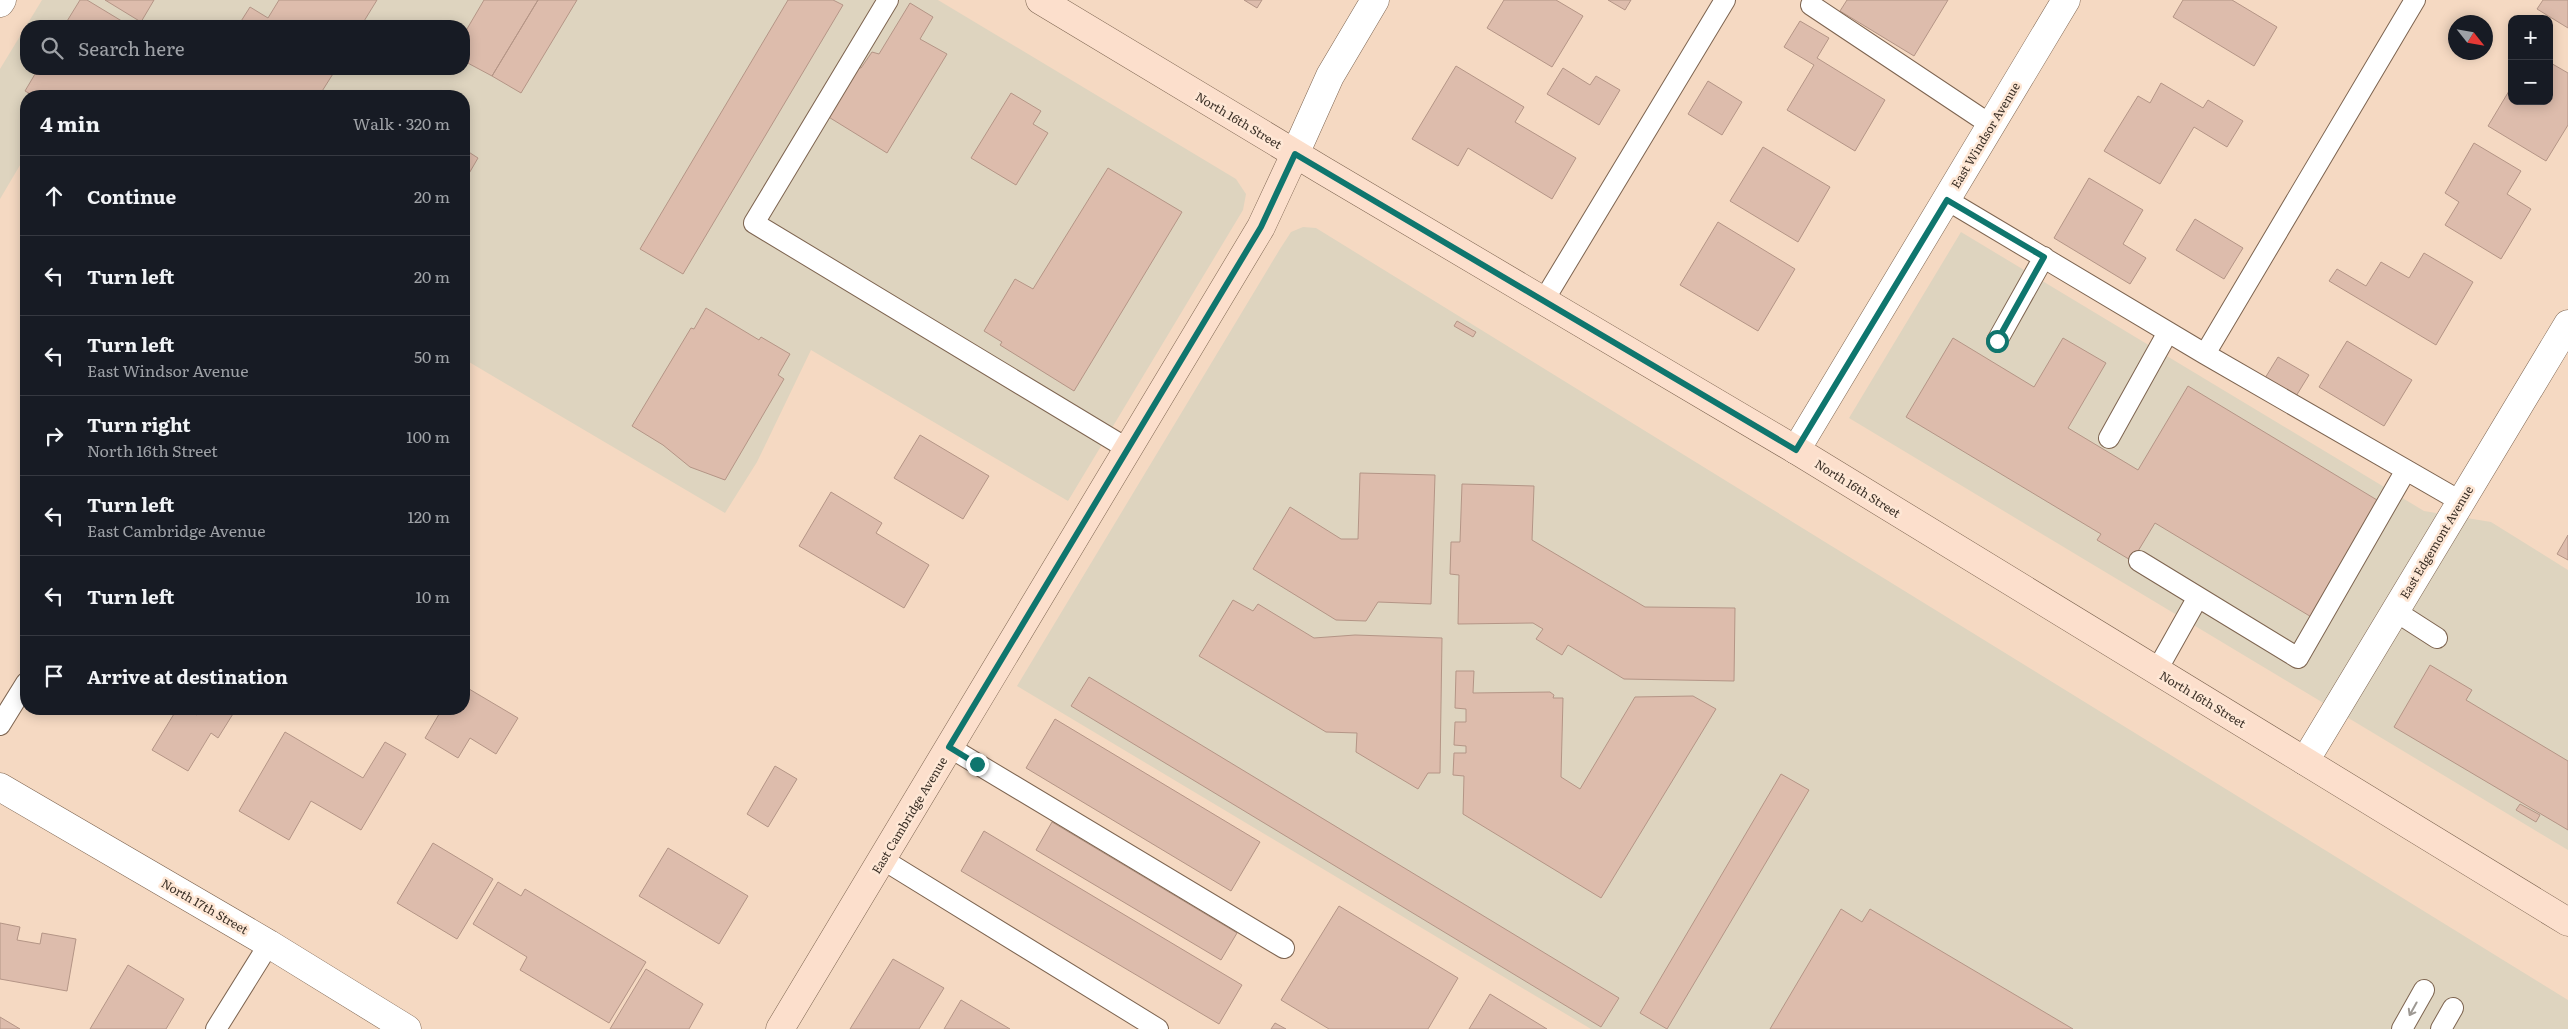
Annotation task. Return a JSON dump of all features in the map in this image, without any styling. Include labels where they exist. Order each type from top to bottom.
[{"type":"main road","name":"North 16th Street","points":[[1040,0],[1295,154],[1796,450],[2305,761],[2566,916]]},
{"type":"main road","name":"East Cambridge Avenue","points":[[780,1029],[1261,227],[1295,154]]},
{"type":"street","name":"East Cambridge Avenue","points":[[1295,154],[1330,76],[1375,0]]},
{"type":"street","name":"East Windsor Avenue","points":[[1796,450],[2066,0]]},
{"type":"street","name":"East Edgemont Avenue","points":[[2305,761],[2568,324]]},
{"type":"street","name":"North 17th Street","points":[[0,787],[269,944],[407,1029]]},
{"type":"lane","points":[[888,0],[754,223],[1128,449]]},
{"type":"lane","points":[[1544,300],[1725,0]]},
{"type":"lane","points":[[2205,354],[2415,0]]},
{"type":"lane","points":[[1811,5],[1991,125]]},
{"type":"lane","points":[[1947,200],[2205,354],[2460,501]]},
{"type":"lane","points":[[1997,341],[2044,257]]},
{"type":"lane","points":[[2109,438],[2168,332]]},
{"type":"lane","points":[[2139,561],[2298,658],[2406,470]]},
{"type":"lane","points":[[2157,670],[2198,598]]},
{"type":"lane","points":[[2395,611],[2437,638]]},
{"type":"lane","points":[[0,726],[20,693]]},
{"type":"lane","points":[[949,747],[1284,948]]},
{"type":"lane","points":[[882,859],[1158,1029]]},
{"type":"lane","points":[[216,1029],[269,944]]},
{"type":"lane","points":[[2402,1029],[2424,990]]},
{"type":"lane","points":[[2441,1029],[2453,1008]]},
{"type":"shaded area","points":[[42,0],[938,0],[1236,179],[1246,194],[1243,210],[1068,501],[811,350],[757,462],[725,513],[470,363],[470,90],[20,90],[20,165],[0,199],[0,69],[20,36],[20,75],[470,75],[470,20],[30,20]]},
{"type":"shaded area","points":[[1303,227],[1316,228],[2568,1000],[2568,1029],[1591,1029],[1017,686],[1280,249],[1291,232]]},
{"type":"shaded area","points":[[1961,232],[2424,511],[2491,522],[2568,570],[2568,850],[1849,418]]},
{"type":"building","points":[[80,0],[87,0],[120,20],[68,20]]},
{"type":"building","points":[[105,0],[154,0],[142,20],[138,20]]},
{"type":"building","points":[[279,0],[377,0],[365,20],[242,20],[250,7],[268,18]]},
{"type":"building","points":[[484,0],[538,0],[492,76],[470,64],[470,24]]},
{"type":"building","points":[[538,0],[577,0],[521,93],[492,76]]},
{"type":"building","points":[[788,0],[833,0],[843,5],[683,274],[640,249]]},
{"type":"building","points":[[1244,0],[1262,0],[1257,8]]},
{"type":"building","points":[[1504,0],[1556,0],[1583,16],[1552,67],[1487,28]]},
{"type":"building","points":[[1608,0],[1631,0],[1625,10]]},
{"type":"building","points":[[1847,0],[1948,0],[1914,56],[1840,11]]},
{"type":"building","points":[[2183,0],[2232,0],[2277,27],[2254,66],[2173,17]]},
{"type":"building","points":[[2543,0],[2568,0],[2568,28],[2553,19],[2553,15],[2547,15],[2537,9]]},
{"type":"building","points":[[910,3],[933,17],[920,39],[947,54],[887,153],[827,116],[832,107],[835,108],[840,99],[838,97],[855,67],[861,68],[872,52],[879,54]]},
{"type":"building","points":[[1800,21],[1829,38],[1817,58],[1885,100],[1855,151],[1787,110],[1814,65],[1784,47]]},
{"type":"building","points":[[2553,64],[2568,73],[2568,125],[2546,161],[2488,126],[2508,93],[2508,105],[2553,105]]},
{"type":"building","points":[[1456,66],[1524,107],[1515,122],[1576,158],[1552,199],[1468,148],[1458,166],[1412,139]]},
{"type":"building","points":[[1563,68],[1590,85],[1596,76],[1620,90],[1599,125],[1547,94]]},
{"type":"building","points":[[34,75],[332,75],[323,90],[26,90]]},
{"type":"building","points":[[1708,81],[1742,102],[1722,135],[1688,114]]},
{"type":"building","points":[[2161,83],[2203,108],[2208,100],[2243,121],[2227,147],[2194,127],[2160,184],[2104,151],[2138,96],[2150,103]]},
{"type":"building","points":[[1011,93],[1041,111],[1033,124],[1048,133],[1016,185],[971,158]]},
{"type":"building","points":[[2474,143],[2521,171],[2507,194],[2531,209],[2501,259],[2445,225],[2459,202],[2445,193]]},
{"type":"building","points":[[1763,147],[1830,187],[1798,242],[1730,201]]},
{"type":"building","points":[[470,153],[478,158],[470,172]]},
{"type":"building","points":[[1108,168],[1182,212],[1074,391],[1000,345],[1002,342],[984,331],[1015,279],[1033,289]]},
{"type":"building","points":[[2089,178],[2143,210],[2123,244],[2146,258],[2130,284],[2054,238]]},
{"type":"building","points":[[2195,219],[2243,248],[2224,279],[2176,250]]},
{"type":"building","points":[[1718,222],[1795,269],[1758,331],[1680,285]]},
{"type":"building","points":[[2424,253],[2473,282],[2436,345],[2329,281],[2337,269],[2366,286],[2381,262],[2409,278]]},
{"type":"building","points":[[706,308],[759,340],[761,337],[790,354],[778,375],[784,379],[725,480],[690,467],[663,445],[632,426],[691,328],[694,329]]},
{"type":"building","points":[[1457,321],[1476,332],[1473,337],[1454,326]]},
{"type":"building","points":[[1953,338],[2034,387],[2063,338],[2106,363],[2068,428],[2138,470],[2188,386],[2382,503],[2313,618],[2155,523],[2132,561],[2097,540],[2101,534],[1906,417]]},
{"type":"building","points":[[2347,341],[2412,380],[2384,426],[2319,387]]},
{"type":"building","points":[[2278,357],[2309,375],[2293,401],[2262,383]]},
{"type":"building","points":[[920,435],[989,476],[963,519],[894,478]]},
{"type":"building","points":[[1360,473],[1435,475],[1431,604],[1378,602],[1366,621],[1336,620],[1253,569],[1290,507],[1341,539],[1358,539]]},
{"type":"building","points":[[1462,484],[1534,486],[1532,540],[1645,607],[1735,608],[1734,681],[1624,679],[1568,645],[1562,655],[1536,639],[1543,629],[1533,623],[1458,624],[1459,575],[1450,574],[1451,542],[1460,542]]},
{"type":"building","points":[[831,492],[882,523],[876,533],[929,565],[904,608],[799,546]]},
{"type":"building","points":[[2568,535],[2568,560],[2557,554]]},
{"type":"building","points":[[1233,600],[1253,611],[1258,604],[1314,638],[1355,635],[1442,638],[1440,773],[1428,773],[1418,789],[1356,752],[1357,733],[1326,732],[1199,656]]},
{"type":"building","points":[[2430,665],[2472,690],[2466,700],[2568,761],[2568,830],[2394,727]]},
{"type":"building","points":[[1456,671],[1474,671],[1473,693],[1550,692],[1554,695],[1553,698],[1563,698],[1561,777],[1580,789],[1635,697],[1693,696],[1716,709],[1601,898],[1463,814],[1464,776],[1453,775],[1454,753],[1466,753],[1466,746],[1454,745],[1455,722],[1466,722],[1466,709],[1455,708]]},
{"type":"building","points":[[1089,677],[1619,998],[1601,1027],[1071,706]]},
{"type":"building","points":[[470,690],[518,718],[496,754],[470,738],[458,758],[425,738],[438,715],[470,715]]},
{"type":"building","points":[[173,715],[232,715],[218,738],[211,733],[188,771],[152,750]]},
{"type":"building","points":[[1055,719],[1260,842],[1231,891],[1026,768]]},
{"type":"building","points":[[285,732],[363,778],[385,742],[406,754],[361,830],[311,801],[289,840],[239,811]]},
{"type":"building","points":[[775,766],[797,779],[768,827],[747,814]]},
{"type":"building","points":[[1781,774],[1809,790],[1667,1029],[1640,1013]]},
{"type":"building","points":[[2520,804],[2540,815],[2536,822],[2516,810]]},
{"type":"building","points":[[1052,822],[1237,933],[1221,960],[1036,850]]},
{"type":"building","points":[[984,831],[1242,985],[1219,1024],[961,871]]},
{"type":"building","points":[[433,843],[493,879],[457,939],[397,903]]},
{"type":"building","points":[[668,848],[748,896],[719,944],[639,896]]},
{"type":"building","points":[[498,882],[521,896],[525,889],[646,962],[609,1023],[520,970],[527,957],[473,924]]},
{"type":"building","points":[[1339,906],[1458,978],[1428,1029],[1329,1029],[1281,1000]]},
{"type":"building","points":[[1841,909],[1862,922],[1870,909],[2073,1029],[1770,1029]]},
{"type":"building","points":[[0,923],[20,927],[17,940],[40,944],[42,933],[76,939],[67,991],[0,979]]},
{"type":"building","points":[[893,959],[944,988],[919,1029],[850,1029]]},
{"type":"building","points":[[128,965],[184,999],[166,1029],[90,1029]]},
{"type":"building","points":[[646,969],[703,1004],[689,1029],[610,1029]]},
{"type":"building","points":[[1490,994],[1547,1029],[1469,1029]]},
{"type":"building","points":[[961,1000],[1010,1029],[944,1029]]},
{"type":"building","points":[[0,1017],[20,1029],[0,1029]]},
{"type":"building","points":[[1275,1023],[1286,1029],[1271,1029]]},
{"type":"route","points":[[977,764],[949,747],[1261,227],[1295,154],[1796,450],[1947,200],[2044,257],[1997,341]]}]
